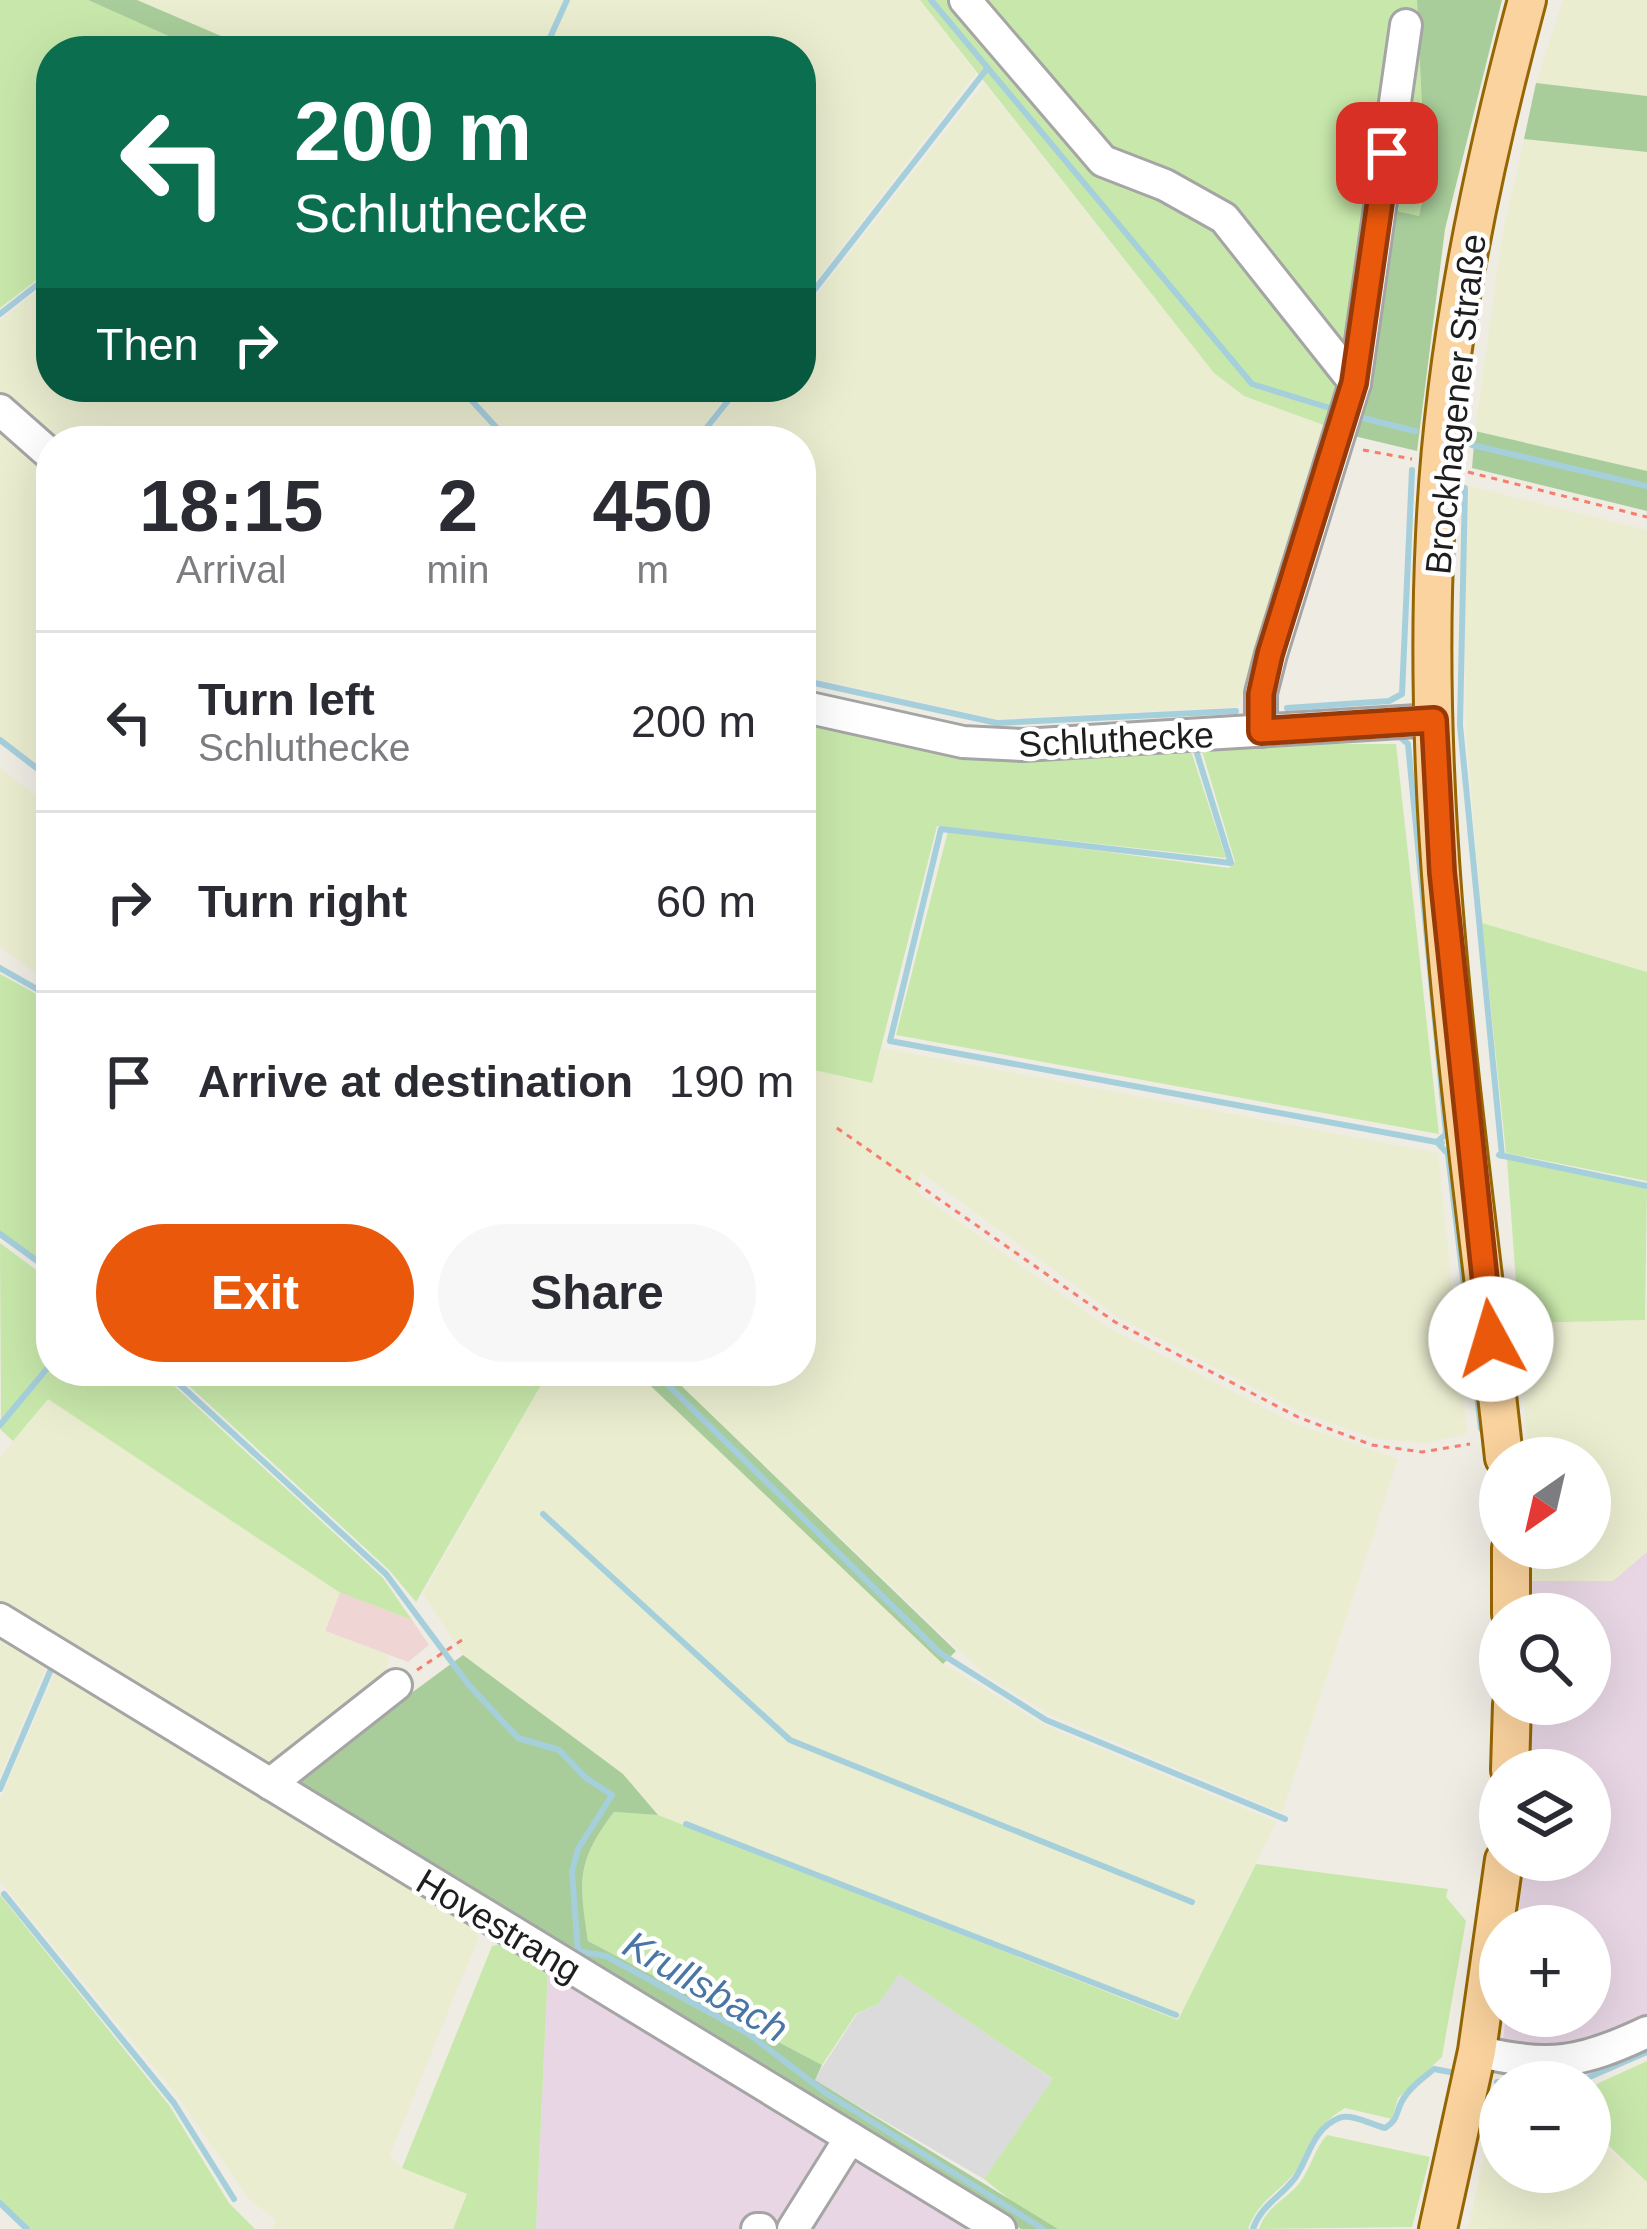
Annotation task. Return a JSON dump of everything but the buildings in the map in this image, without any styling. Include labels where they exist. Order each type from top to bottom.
[{"type":"main road","name":"Brockhagener Straße","points":[[1502,1437],[1442,872],[1434,720],[1441,464],[1470,235],[1527,0]]},
{"type":"main road","points":[[1438,2229],[1478,2051],[1501,1881]]},
{"type":"street","points":[[965,0],[1103,161],[1165,185],[1224,218],[1354,383]]},
{"type":"street","points":[[1261,731],[1261,694],[1270,654],[1354,383],[1406,25]]},
{"type":"street","points":[[0,410],[36,442]]},
{"type":"street","name":"Schluthecke","points":[[816,709],[963,742],[1023,746],[1434,720]]},
{"type":"street","name":"Hovestrang","points":[[0,1619],[1000,2229]]},
{"type":"street","points":[[270,1784],[396,1685]]},
{"type":"street","points":[[1478,2051],[1518,2061],[1567,2063],[1647,2032]]},
{"type":"street","points":[[794,2229],[850,2138]]},
{"type":"path","points":[[1336,445],[1441,464]]},
{"type":"path","points":[[1478,474],[1647,517]]},
{"type":"path","points":[[837,1128],[1114,1322],[1298,1417],[1372,1445],[1422,1452],[1479,1449]]},
{"type":"path","points":[[437,1656],[461,1640]]},
{"type":"shaded area","points":[[1647,1552],[1647,2016],[1611,2033],[1611,1905],[1520,1905],[1521,1881],[1611,1881],[1611,1749],[1527,1749],[1527,1725],[1611,1725],[1611,1593],[1532,1593],[1532,1581],[1612,1581]]},
{"type":"shaded area","points":[[340,1592],[412,1620],[429,1645],[408,1662],[325,1631]]},
{"type":"shaded area","points":[[548,1968],[974,2229],[536,2229]]},
{"type":"shaded area","points":[[899,1973],[1054,2080],[984,2179],[814,2080],[857,2014],[878,2004]]},
{"type":"shaded area","points":[[1503,2037],[1603,2037],[1525,2050],[1503,2041]]},
{"type":"green space","points":[[0,0],[88,0],[168,36],[36,36],[36,280],[0,308]]},
{"type":"green space","points":[[88,0],[137,0],[221,36],[168,36]]},
{"type":"green space","points":[[137,0],[564,0],[548,36],[221,36]]},
{"type":"green space","points":[[570,0],[920,0],[976,73],[816,281],[816,36],[554,36]]},
{"type":"green space","points":[[920,0],[1417,0],[1422,108],[1407,165],[1428,172],[1419,216],[1396,212],[1354,436],[1244,396],[1214,373]]},
{"type":"green space","points":[[1417,0],[1502,0],[1445,229],[1417,451],[1354,436],[1396,211],[1419,216],[1428,173],[1407,166],[1422,108]]},
{"type":"green space","points":[[1563,0],[1647,0],[1647,96],[1536,83]]},
{"type":"green space","points":[[984,83],[1214,373],[1244,396],[1328,427],[1238,707],[997,719],[816,679],[816,426],[713,426],[732,402],[816,402],[816,296]]},
{"type":"green space","points":[[1536,83],[1647,96],[1647,152],[1524,139]]},
{"type":"green space","points":[[1524,139],[1647,152],[1647,471],[1475,431],[1501,242]]},
{"type":"green space","points":[[36,291],[36,402],[468,402],[491,426],[36,428],[0,397],[0,321]]},
{"type":"green space","points":[[477,402],[722,402],[704,426],[499,426]]},
{"type":"green space","points":[[0,430],[36,464],[36,765],[0,736]]},
{"type":"green space","points":[[1475,431],[1647,471],[1647,511],[1472,468]]},
{"type":"green space","points":[[1470,486],[1647,530],[1647,972],[1482,923],[1466,731],[1464,544]]},
{"type":"green space","points":[[816,715],[1189,745],[1226,858],[937,826],[872,1083],[816,1070]]},
{"type":"green space","points":[[1200,744],[1396,744],[1439,1134],[896,1035],[948,831],[1229,868],[1235,862]]},
{"type":"green space","points":[[0,768],[36,796],[36,973],[0,947]]},
{"type":"green space","points":[[1482,923],[1647,972],[1647,1181],[1506,1153]]},
{"type":"green space","points":[[0,974],[36,994],[36,1257],[0,1232]]},
{"type":"green space","points":[[882,1048],[1438,1153],[1467,1434],[1426,1443],[1376,1439],[1302,1413],[1118,1317],[920,1172],[917,1192],[1109,1328],[1296,1424],[1398,1459],[1282,1813],[1053,1716],[985,1675],[682,1386],[816,1386],[816,1070],[871,1083]]},
{"type":"green space","points":[[1507,1159],[1647,1189],[1645,1320],[1519,1323]]},
{"type":"green space","points":[[0,1243],[36,1270],[36,1378],[1,1420]]},
{"type":"green space","points":[[1647,1299],[1647,1552],[1613,1581],[1532,1581],[1532,1569],[1611,1569],[1611,1437],[1527,1437],[1519,1323],[1645,1320]]},
{"type":"green space","points":[[37,1386],[174,1386],[383,1578],[412,1620],[339,1592],[48,1399],[13,1441],[0,1429]]},
{"type":"green space","points":[[189,1386],[540,1386],[416,1602],[389,1570]]},
{"type":"green space","points":[[541,1386],[651,1386],[943,1664],[1044,1725],[1276,1822],[1178,2020],[658,1815],[623,1774],[463,1655],[423,1594]]},
{"type":"green space","points":[[651,1386],[682,1386],[956,1651],[943,1664]]},
{"type":"green space","points":[[48,1398],[340,1592],[325,1631],[389,1655],[384,1681],[281,1764],[264,1768],[0,1606],[0,1458]]},
{"type":"green space","points":[[0,1630],[49,1661],[0,1776]]},
{"type":"green space","points":[[463,1655],[623,1774],[658,1815],[614,1812],[593,1845],[582,1887],[588,1941],[822,2065],[815,2080],[1058,2229],[1021,2229],[298,1787],[307,1770]]},
{"type":"green space","points":[[58,1666],[475,1922],[479,1936],[390,2155],[402,2168],[468,2194],[453,2229],[272,2229],[276,2220],[248,2198],[179,2098],[0,1881],[0,1799]]},
{"type":"green space","points":[[614,1812],[658,1815],[1178,2020],[1256,1864],[1448,1889],[1446,1897],[1466,1921],[1442,2057],[1398,2098],[1392,2119],[1345,2108],[1333,2116],[1248,2229],[1058,2229],[1030,2216],[984,2179],[1053,2079],[899,1974],[878,2004],[856,2014],[822,2065],[588,1941],[583,1873],[593,1845]]},
{"type":"green space","points":[[0,1895],[169,2105],[229,2203],[255,2229],[31,2229],[0,2199]]},
{"type":"green space","points":[[509,1942],[548,1968],[536,2229],[453,2229],[467,2194],[402,2168],[492,1946]]},
{"type":"green space","points":[[1647,2061],[1647,2182],[1611,2148],[1611,2077]]},
{"type":"green space","points":[[1327,2135],[1430,2157],[1412,2227],[1259,2229],[1268,2213],[1303,2178]]},
{"type":"green space","points":[[1611,2151],[1647,2182],[1647,2229],[1468,2229],[1479,2179],[1479,2193],[1611,2193]]},
{"type":"waterway","points":[[551,36],[567,0]]},
{"type":"waterway","points":[[931,0],[1252,384],[1333,409]]},
{"type":"waterway","points":[[816,288],[986,70]]},
{"type":"waterway","points":[[0,314],[36,286]]},
{"type":"waterway","points":[[473,402],[495,426]]},
{"type":"waterway","points":[[708,426],[727,402]]},
{"type":"waterway","points":[[1359,417],[1415,431]]},
{"type":"waterway","points":[[1472,445],[1647,486]]},
{"type":"waterway","points":[[1287,708],[1389,701],[1402,694],[1412,470]]},
{"type":"waterway","points":[[1465,488],[1460,725],[1502,1156]]},
{"type":"waterway","points":[[816,683],[997,723],[1236,711]]},
{"type":"waterway","points":[[1400,737],[1408,744],[1446,1134],[1437,1142],[1448,1154],[1481,1429]]},
{"type":"waterway","points":[[0,740],[36,768]]},
{"type":"waterway","points":[[1195,747],[1231,863],[941,829],[890,1041],[1442,1143]]},
{"type":"waterway","points":[[0,968],[36,988]]},
{"type":"waterway","points":[[1499,1155],[1647,1186]]},
{"type":"waterway","name":"Krullsbach","points":[[0,1234],[36,1260]]},
{"type":"waterway","points":[[0,1425],[36,1382]]},
{"type":"waterway","name":"Krullsbach","points":[[181,1386],[386,1574],[468,1684],[518,1738],[559,1750],[586,1778],[612,1795],[578,1849],[572,1872],[578,1951],[606,1956],[749,2034],[826,2093],[1043,2229]]},
{"type":"waterway","points":[[669,1386],[940,1653],[1046,1720],[1285,1819]]},
{"type":"waterway","points":[[543,1514],[790,1740],[1192,1902]]},
{"type":"waterway","points":[[0,1789],[52,1667]]},
{"type":"waterway","points":[[686,1824],[1176,2015]]},
{"type":"waterway","points":[[4,1894],[174,2103],[234,2199]]},
{"type":"waterway","name":"Krullsbach","points":[[1611,2068],[1647,2052]]},
{"type":"waterway","name":"Krullsbach","points":[[1253,2229],[1266,2207],[1295,2178],[1330,2123],[1350,2117],[1385,2128],[1421,2080],[1434,2069],[1450,2072]]},
{"type":"waterway","points":[[0,2203],[27,2229]]},
{"type":"route","points":[[1387,153],[1354,383],[1270,654],[1261,694],[1261,731],[1434,720],[1442,872],[1491,1339]]}]
